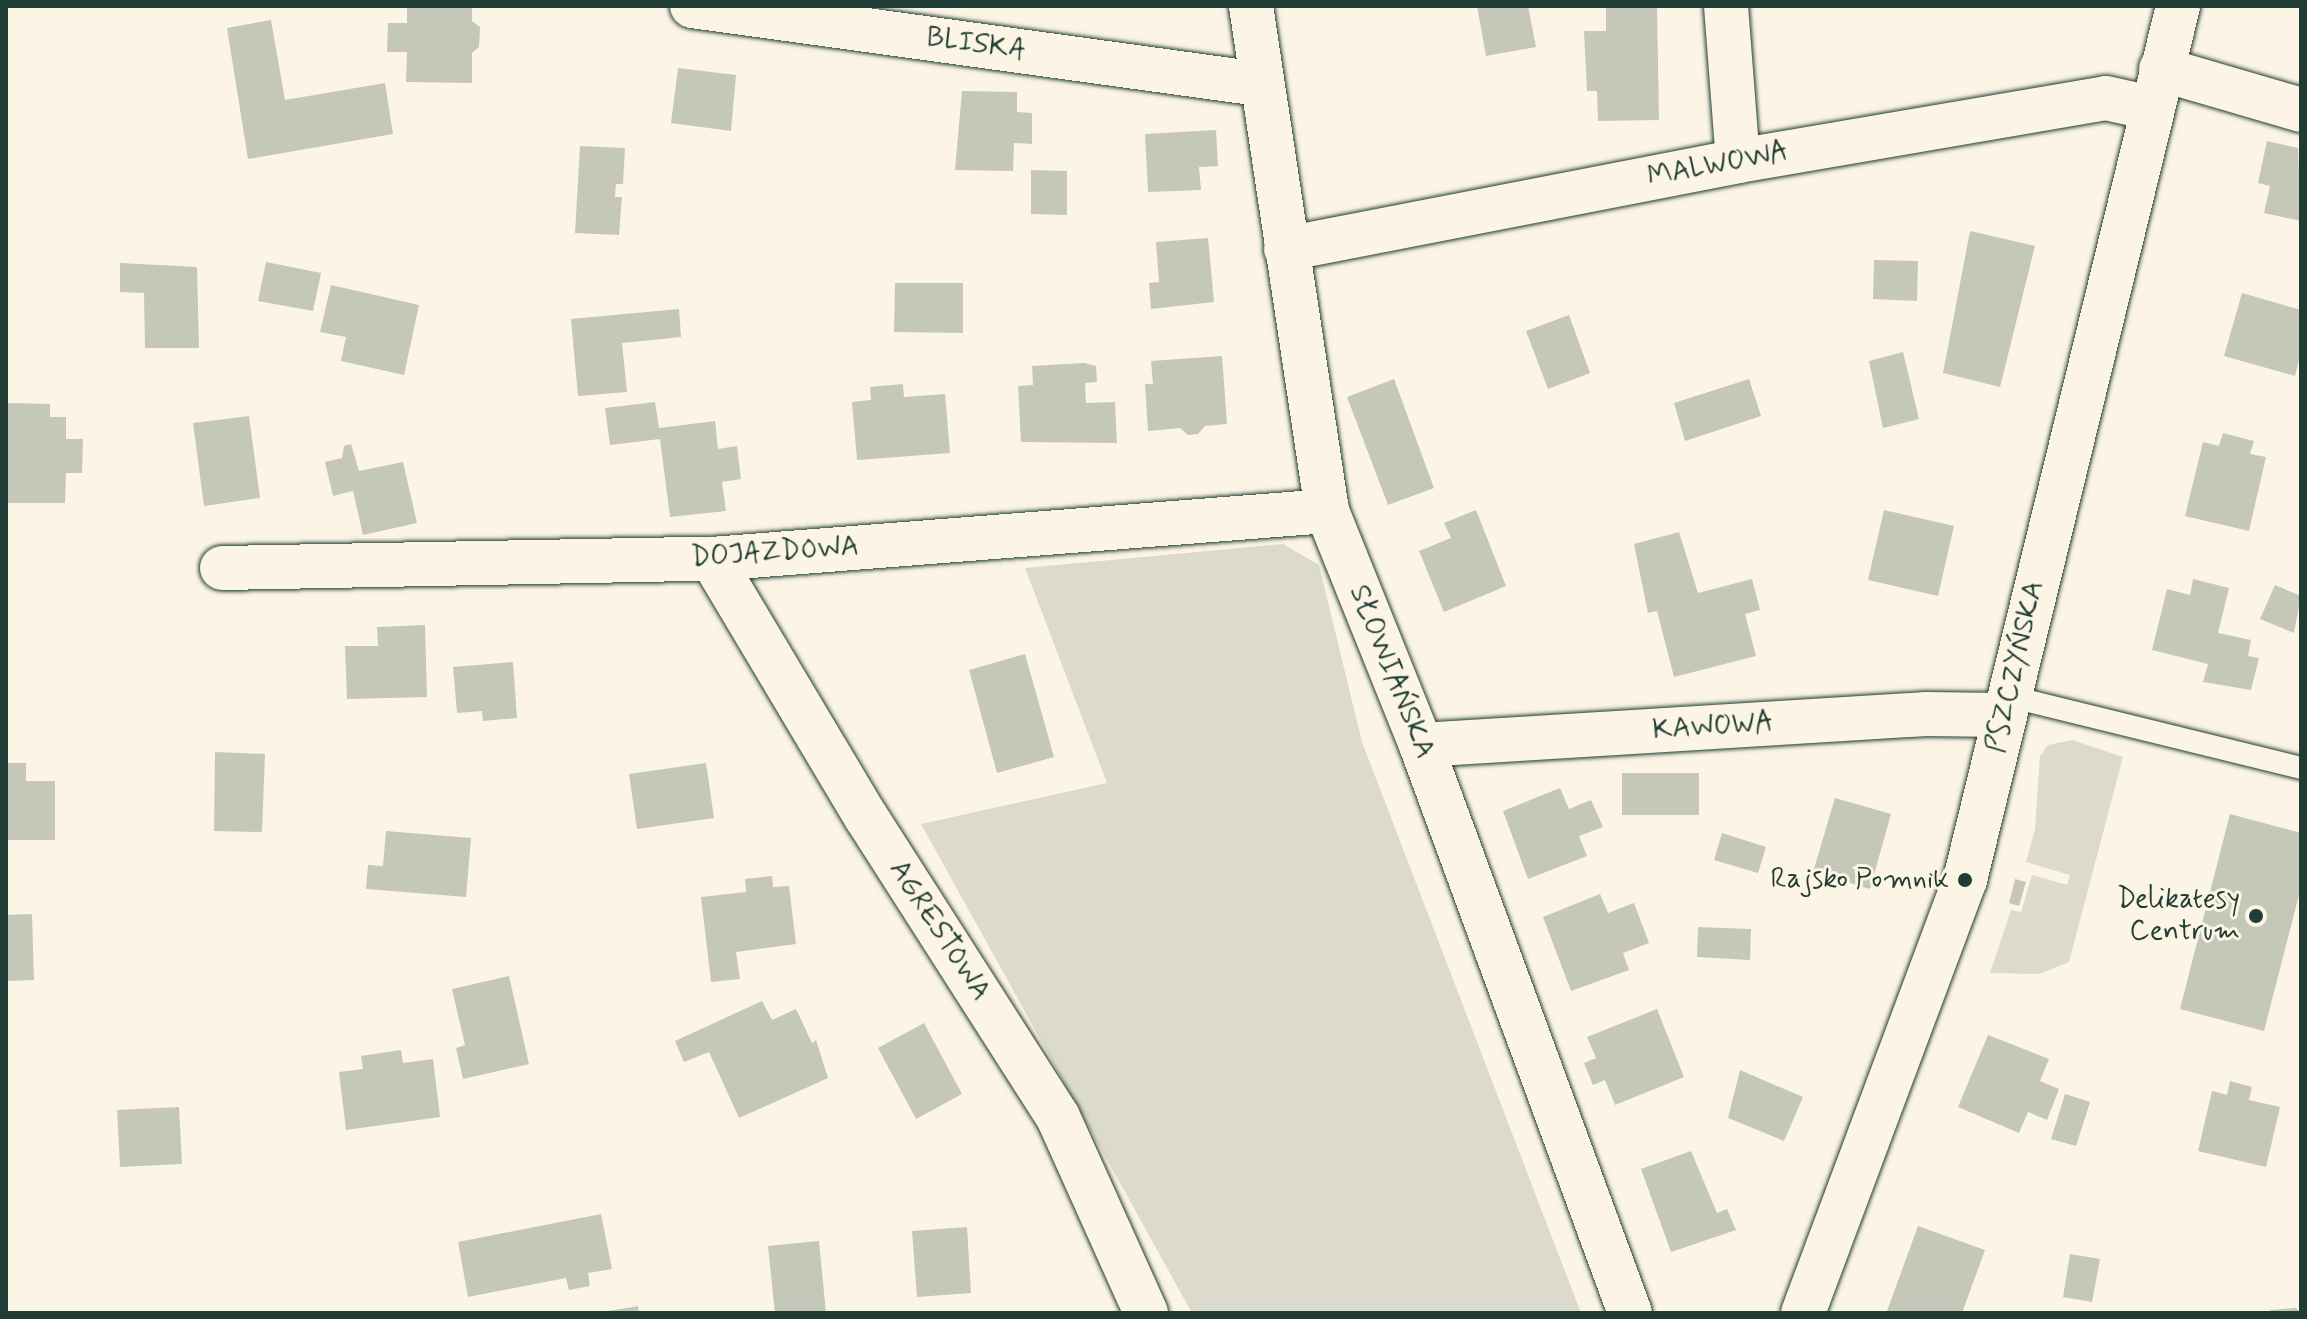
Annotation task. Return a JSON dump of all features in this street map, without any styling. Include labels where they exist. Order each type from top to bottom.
[{"type":"street","name":"BLISKA","points":[[692,6],[1259,84]]},
{"type":"street","name":"SŁOWIAŃSKA","points":[[1251,6],[1259,84],[1327,511],[1421,745],[1630,1313]]},
{"type":"street","points":[[1726,6],[1738,161]]},
{"type":"street","name":"PSZCZYŃSKA","points":[[1803,1313],[1965,880],[2178,6]]},
{"type":"street","name":"MALWOWA","points":[[1286,249],[1738,161],[2156,88],[2301,110]]},
{"type":"street","name":"DOJAZDOWA","points":[[222,568],[712,559],[1327,511]]},
{"type":"street","name":"AGRESTOWA","points":[[712,559],[866,817],[1058,1117],[1146,1313]]},
{"type":"street","name":"KAWOWA","points":[[1421,745],[1926,714],[2006,706]]},
{"type":"lane","points":[[2006,706],[2301,768]]},
{"type":"shaded area","points":[[1283,544],[1319,565],[1362,742],[1581,1313],[1192,1313],[921,824],[1107,783],[1025,568]]},
{"type":"shaded area","points":[[2072,740],[2123,757],[2069,962],[2039,974],[1990,973],[2011,910],[2021,912],[2032,875],[2067,885],[2070,875],[2026,862],[2035,829],[2040,756],[2048,745]]},
{"type":"building","points":[[407,6],[472,6],[472,21],[480,27],[479,47],[472,53],[472,83],[406,82],[407,52],[387,52],[388,23],[407,23]]},
{"type":"building","points":[[1477,6],[1528,6],[1536,47],[1486,56]]},
{"type":"building","points":[[1606,6],[1657,6],[1659,120],[1598,121],[1597,91],[1587,91],[1584,31],[1606,31]]},
{"type":"building","points":[[271,20],[285,100],[385,83],[393,134],[248,159],[227,28]]},
{"type":"building","points":[[678,68],[736,75],[731,131],[671,123]]},
{"type":"building","points":[[962,91],[1017,92],[1017,112],[1032,113],[1032,144],[1014,143],[1013,171],[955,170]]},
{"type":"building","points":[[1216,130],[1218,166],[1199,167],[1201,190],[1148,192],[1145,134]]},
{"type":"building","points":[[2267,141],[2298,148],[2301,221],[2264,213],[2270,186],[2258,183]]},
{"type":"building","points":[[580,146],[625,148],[623,184],[616,184],[615,197],[622,197],[619,235],[575,233]]},
{"type":"building","points":[[1031,170],[1067,171],[1067,215],[1031,214]]},
{"type":"building","points":[[1970,231],[2035,246],[2000,387],[1943,373]]},
{"type":"building","points":[[1208,238],[1214,302],[1151,309],[1149,283],[1159,282],[1156,242]]},
{"type":"building","points":[[1874,260],[1918,261],[1917,301],[1873,299]]},
{"type":"building","points":[[266,262],[321,273],[313,311],[258,301]]},
{"type":"building","points":[[120,263],[197,267],[199,348],[145,348],[144,293],[120,292]]},
{"type":"building","points":[[895,283],[963,283],[963,333],[894,332]]},
{"type":"building","points":[[331,285],[419,305],[404,375],[341,361],[346,337],[320,332]]},
{"type":"building","points":[[2242,293],[2301,310],[2301,352],[2295,376],[2224,356]]},
{"type":"building","points":[[679,309],[681,337],[622,343],[627,392],[578,396],[571,319]]},
{"type":"building","points":[[1569,315],[1590,373],[1548,389],[1526,331]]},
{"type":"building","points":[[1903,352],[1919,419],[1883,428],[1869,361]]},
{"type":"building","points":[[1222,356],[1227,424],[1205,426],[1198,434],[1188,435],[1180,428],[1148,431],[1145,384],[1153,384],[1151,361]]},
{"type":"building","points":[[1084,363],[1096,366],[1097,382],[1085,383],[1086,403],[1115,402],[1117,443],[1021,442],[1018,386],[1033,385],[1032,366]]},
{"type":"building","points":[[1394,379],[1434,488],[1388,505],[1347,397]]},
{"type":"building","points":[[1749,379],[1761,416],[1685,441],[1674,403]]},
{"type":"building","points":[[903,384],[904,397],[945,394],[950,453],[857,460],[852,402],[871,400],[870,387]]},
{"type":"building","points":[[655,402],[659,428],[715,421],[718,449],[737,446],[741,479],[722,482],[726,511],[670,517],[660,439],[610,445],[605,408]]},
{"type":"building","points":[[7,403],[50,404],[50,417],[66,417],[66,439],[83,439],[82,473],[66,473],[65,503],[6,503]]},
{"type":"building","points":[[249,416],[260,498],[204,506],[193,423]]},
{"type":"building","points":[[2223,433],[2254,441],[2250,454],[2266,457],[2249,531],[2185,516],[2203,442],[2219,446]]},
{"type":"building","points":[[351,444],[359,471],[403,462],[417,523],[363,535],[353,491],[333,496],[325,462],[342,458],[344,446]]},
{"type":"building","points":[[1476,510],[1506,586],[1444,612],[1419,551],[1451,538],[1444,523]]},
{"type":"building","points":[[1884,510],[1954,526],[1938,596],[1868,580]]},
{"type":"building","points":[[1679,532],[1698,593],[1752,579],[1760,610],[1745,614],[1756,656],[1674,677],[1657,611],[1648,613],[1634,544]]},
{"type":"building","points":[[2193,579],[2229,588],[2218,633],[2251,640],[2248,656],[2259,658],[2251,690],[2203,682],[2208,664],[2152,650],[2167,589],[2190,595]]},
{"type":"building","points":[[2275,585],[2301,596],[2294,633],[2260,619]]},
{"type":"building","points":[[425,625],[427,697],[347,699],[345,646],[378,646],[377,627]]},
{"type":"building","points":[[1025,654],[1054,757],[997,773],[969,670]]},
{"type":"building","points":[[513,662],[517,718],[483,721],[482,711],[457,713],[453,667]]},
{"type":"building","points":[[215,752],[265,754],[262,832],[214,831]]},
{"type":"building","points":[[6,763],[26,763],[26,781],[55,781],[55,840],[6,840]]},
{"type":"building","points":[[706,763],[714,818],[637,829],[629,774]]},
{"type":"building","points":[[1622,773],[1699,773],[1699,815],[1622,815]]},
{"type":"building","points":[[1560,788],[1569,809],[1591,800],[1603,827],[1579,836],[1587,856],[1528,879],[1503,811]]},
{"type":"building","points":[[1835,798],[1891,814],[1870,889],[1813,872]]},
{"type":"building","points":[[2230,814],[2301,833],[2301,887],[2264,1031],[2180,1009]]},
{"type":"building","points":[[386,831],[471,838],[466,897],[366,889],[368,865],[383,866]]},
{"type":"building","points":[[1722,833],[1766,847],[1758,873],[1714,860]]},
{"type":"building","points":[[772,876],[773,887],[789,886],[796,944],[736,952],[740,979],[711,982],[701,897],[746,892],[745,879]]},
{"type":"building","points":[[2015,879],[2026,882],[2019,906],[2009,903]]},
{"type":"building","points":[[1600,894],[1608,913],[1634,903],[1649,943],[1623,953],[1629,970],[1571,991],[1543,917]]},
{"type":"building","points":[[32,914],[34,980],[6,981],[6,915]]},
{"type":"building","points":[[1698,927],[1751,929],[1750,960],[1697,957]]},
{"type":"building","points":[[509,976],[529,1064],[463,1079],[456,1048],[465,1045],[452,989]]},
{"type":"building","points":[[762,1001],[772,1020],[796,1009],[812,1043],[816,1040],[828,1078],[739,1118],[709,1052],[684,1062],[675,1041]]},
{"type":"building","points":[[1657,1009],[1684,1077],[1615,1105],[1605,1080],[1593,1085],[1584,1063],[1596,1058],[1587,1037]]},
{"type":"building","points":[[924,1023],[962,1094],[916,1119],[878,1048]]},
{"type":"building","points":[[1988,1035],[2049,1059],[2040,1081],[2059,1089],[2047,1120],[2028,1112],[2019,1133],[1958,1107]]},
{"type":"building","points":[[401,1050],[403,1063],[433,1059],[440,1117],[346,1130],[339,1072],[363,1069],[361,1056]]},
{"type":"building","points":[[1740,1070],[1803,1097],[1784,1141],[1728,1118]]},
{"type":"building","points":[[2230,1081],[2252,1087],[2249,1100],[2280,1107],[2266,1167],[2198,1151],[2212,1091],[2227,1095]]},
{"type":"building","points":[[2065,1094],[2090,1102],[2076,1146],[2051,1139]]},
{"type":"building","points":[[179,1107],[182,1164],[120,1167],[117,1110]]},
{"type":"building","points":[[1691,1151],[1717,1213],[1727,1209],[1736,1230],[1671,1252],[1641,1169]]},
{"type":"building","points":[[601,1214],[612,1269],[588,1273],[590,1286],[569,1290],[566,1278],[468,1297],[458,1242]]},
{"type":"building","points":[[1918,1226],[1985,1250],[1962,1313],[1887,1311]]},
{"type":"building","points":[[967,1227],[971,1293],[917,1297],[912,1231]]},
{"type":"building","points":[[819,1241],[826,1313],[775,1313],[768,1246]]},
{"type":"building","points":[[2070,1254],[2100,1259],[2092,1302],[2063,1297]]},
{"type":"building","points":[[638,1306],[639,1313],[608,1313],[608,1311]]},
{"type":"building","points":[[2296,1308],[2301,1313],[2270,1313],[2270,1310]]},
{"type":"place","name":"Rajsko Pomnik","points":[[1965,880]]},
{"type":"place","name":"Delikatesy Centrum","points":[[2256,916]]}]
